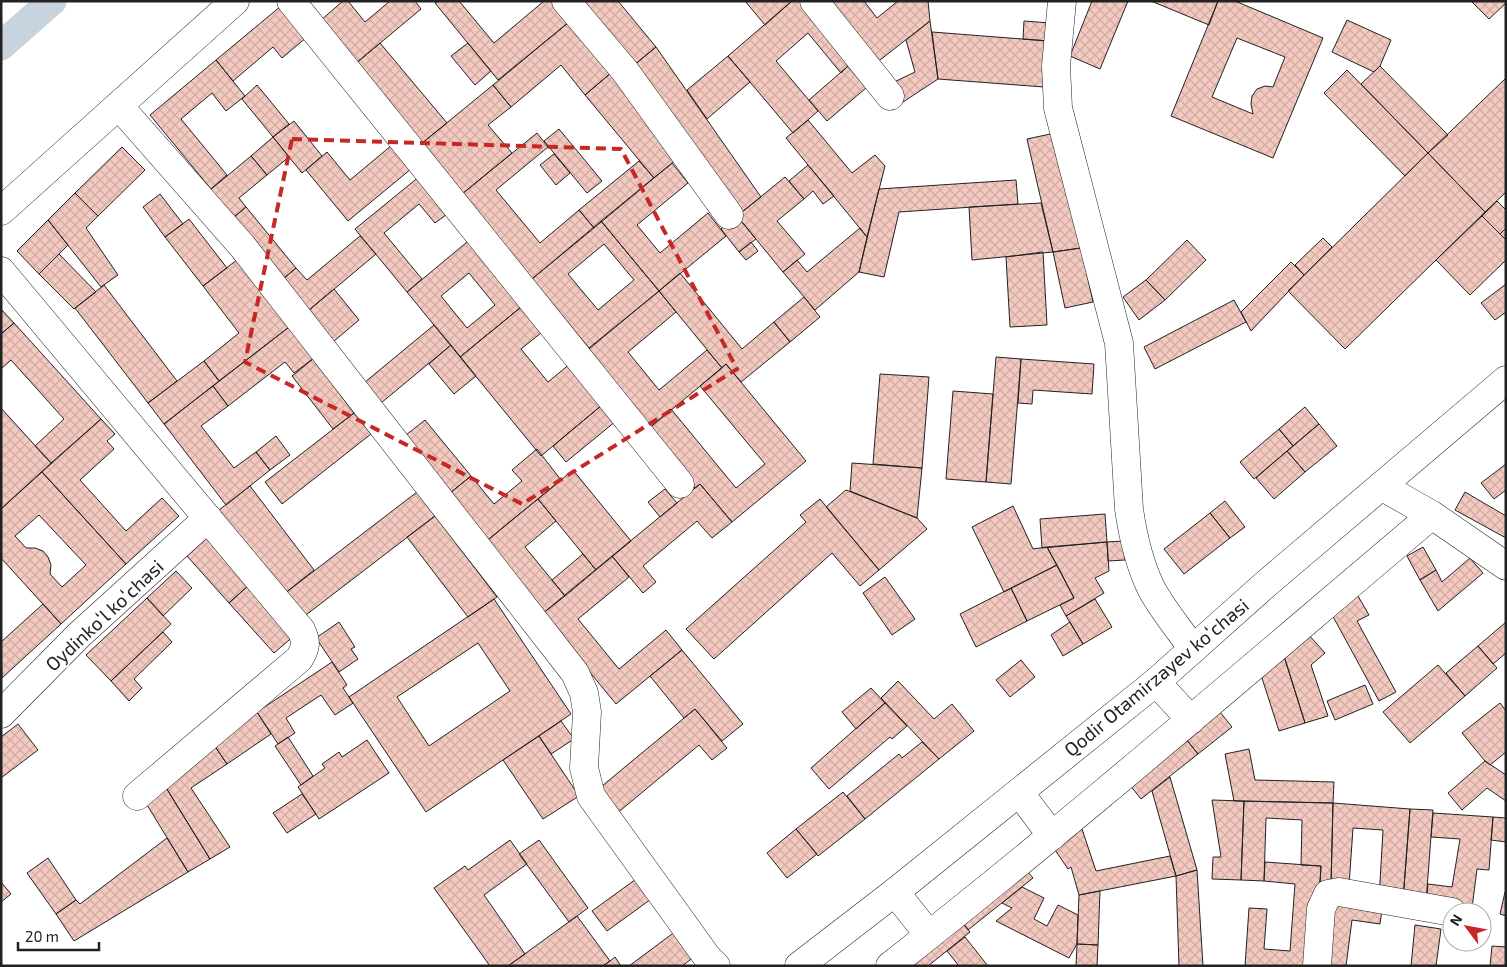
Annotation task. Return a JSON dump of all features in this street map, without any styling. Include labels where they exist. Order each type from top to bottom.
[{"type":"street","points":[[1,211],[235,1]]},
{"type":"street","points":[[291,1],[680,484]]},
{"type":"street","points":[[566,1],[625,71],[729,215]]},
{"type":"street","points":[[814,1],[890,96]]},
{"type":"street","points":[[1062,1],[1056,66],[1058,108],[1119,343],[1129,509],[1133,534],[1141,563],[1152,589],[1193,649]]},
{"type":"street","points":[[119,106],[243,247],[575,673],[584,693],[587,712],[584,768],[591,796],[716,966]]},
{"type":"street","points":[[1,271],[301,630],[306,640],[305,650],[299,659],[137,796]]},
{"type":"street","name":"Qodir Otamirzayev koʻchasi","points":[[798,966],[895,892],[1156,682],[1267,583],[1506,380]]},
{"type":"street","points":[[1381,486],[1432,515],[1506,566]]},
{"type":"street","points":[[890,966],[1052,836],[1192,720],[1432,515]]},
{"type":"street","name":"Oydinkoʻl koʻchasi","points":[[1,714],[79,636],[208,518]]},
{"type":"street","points":[[1156,682],[1192,720]]},
{"type":"street","points":[[1019,792],[1052,836]]},
{"type":"street","points":[[895,892],[929,935]]},
{"type":"street","points":[[1317,966],[1321,909],[1328,894],[1339,892],[1442,910]]},
{"type":"highlighted area","points":[[292,139],[621,149],[737,369],[522,504],[245,362]]},
{"type":"building","points":[[343,1],[348,1],[365,22],[390,1],[415,1],[421,9],[355,64],[320,21]]},
{"type":"building","points":[[438,1],[459,1],[494,43],[544,1],[552,1],[569,22],[498,80],[435,3]]},
{"type":"building","points":[[578,1],[618,1],[656,47],[633,66]]},
{"type":"building","points":[[745,1],[792,1],[765,25]]},
{"type":"building","points":[[792,1],[799,1],[851,63],[841,73],[808,33],[776,61],[818,111],[793,133],[728,56]]},
{"type":"building","points":[[835,1],[864,1],[877,18],[898,1],[928,1],[930,21],[871,67],[826,9]]},
{"type":"building","points":[[1092,1],[1128,1],[1100,69],[1070,56]]},
{"type":"building","points":[[1151,1],[1218,1],[1209,25]]},
{"type":"building","points":[[1218,1],[1235,1],[1323,38],[1273,158],[1171,116]],"holes":[[[1237,38],[1285,57],[1273,87],[1265,86],[1257,89],[1252,96],[1253,114],[1212,97]]]},
{"type":"building","points":[[1471,1],[1506,1],[1506,3],[1489,19]]},
{"type":"building","points":[[281,6],[307,37],[282,58],[273,47],[233,81],[216,60]]},
{"type":"building","points":[[1347,20],[1391,40],[1380,66],[1374,72],[1332,52]]},
{"type":"building","points":[[930,21],[938,79],[900,104],[890,84],[915,72],[906,40]]},
{"type":"building","points":[[1024,21],[1050,23],[1048,41],[1023,39]]},
{"type":"building","points":[[569,22],[611,73],[585,95],[561,65],[511,107],[493,85]]},
{"type":"building","points":[[932,32],[1048,41],[1044,87],[938,79]]},
{"type":"building","points":[[380,43],[447,123],[421,144],[355,64]]},
{"type":"building","points":[[468,43],[491,71],[475,85],[451,56]]},
{"type":"building","points":[[656,47],[761,197],[737,216],[633,66]]},
{"type":"building","points":[[728,56],[750,82],[707,119],[687,90]]},
{"type":"building","points":[[216,60],[245,96],[226,111],[212,93],[181,119],[227,175],[211,189],[150,115]]},
{"type":"building","points":[[848,66],[866,88],[827,121],[809,100]]},
{"type":"building","points":[[1380,66],[1448,135],[1428,153],[1361,84]]},
{"type":"building","points":[[1347,70],[1428,153],[1405,176],[1324,93]]},
{"type":"building","points":[[611,73],[680,157],[654,178],[585,95]]},
{"type":"building","points":[[1506,78],[1506,192],[1485,212],[1428,153]]},
{"type":"building","points":[[257,85],[289,124],[273,137],[242,99]]},
{"type":"building","points":[[493,85],[511,107],[488,125],[512,153],[462,194],[421,144]]},
{"type":"building","points":[[808,120],[852,173],[875,155],[885,166],[867,237],[786,138]]},
{"type":"building","points":[[294,121],[322,156],[302,173],[273,137]]},
{"type":"building","points":[[559,129],[602,181],[587,193],[544,141]]},
{"type":"building","points":[[537,133],[548,147],[496,190],[540,243],[579,210],[594,228],[532,279],[462,194]]},
{"type":"building","points":[[1055,133],[1081,248],[1053,252],[1027,139]]},
{"type":"building","points":[[273,137],[289,157],[267,175],[251,156]]},
{"type":"building","points":[[398,140],[417,164],[348,221],[306,170],[327,152],[350,180]]},
{"type":"building","points":[[122,147],[145,170],[98,216],[75,193]]},
{"type":"building","points":[[1428,153],[1485,212],[1345,349],[1288,291]]},
{"type":"building","points":[[554,154],[570,173],[556,185],[540,165]]},
{"type":"building","points":[[251,156],[267,175],[239,198],[246,207],[226,224],[203,196]]},
{"type":"building","points":[[639,161],[654,178],[594,228],[579,210]]},
{"type":"building","points":[[672,163],[688,183],[637,225],[660,253],[708,213],[726,236],[659,291],[601,221]]},
{"type":"building","points":[[808,165],[834,196],[823,204],[813,191],[804,199],[789,181]]},
{"type":"building","points":[[420,176],[450,212],[435,223],[419,204],[384,233],[422,279],[407,292],[355,229]]},
{"type":"building","points":[[785,177],[804,199],[777,221],[805,254],[783,272],[737,216]]},
{"type":"building","points":[[1016,180],[1018,204],[899,212],[884,277],[859,272],[879,189]]},
{"type":"building","points":[[75,193],[98,216],[86,228],[118,275],[101,287],[48,220]]},
{"type":"building","points":[[160,194],[183,224],[165,237],[143,207]]},
{"type":"building","points":[[1497,201],[1506,210],[1506,228],[1500,234],[1482,216]]},
{"type":"building","points":[[1041,203],[1053,252],[972,260],[969,207]]},
{"type":"building","points":[[246,207],[296,268],[276,285],[226,224]]},
{"type":"building","points":[[737,216],[756,239],[739,252],[721,229]]},
{"type":"building","points":[[1482,216],[1506,240],[1506,260],[1470,295],[1436,260]]},
{"type":"building","points":[[189,219],[227,268],[203,286],[165,237]]},
{"type":"building","points":[[48,220],[68,245],[39,274],[17,251]]},
{"type":"building","points":[[601,221],[659,291],[589,348],[532,279]],"holes":[[[604,244],[634,280],[598,310],[568,274]]]},
{"type":"building","points":[[860,228],[867,237],[859,272],[815,310],[783,272],[797,260],[807,272]]},
{"type":"building","points":[[1506,228],[1506,240],[1500,234]]},
{"type":"building","points":[[360,236],[376,254],[302,316],[276,285],[296,268],[307,280]]},
{"type":"building","points":[[473,237],[526,303],[460,357],[407,292]],"holes":[[[469,273],[495,305],[467,328],[441,296]]]},
{"type":"building","points":[[1323,238],[1332,247],[1304,275],[1295,265]]},
{"type":"building","points":[[1187,240],[1206,260],[1165,300],[1146,280]]},
{"type":"building","points":[[751,242],[758,251],[746,260],[739,252]]},
{"type":"building","points":[[1081,248],[1093,302],[1065,308],[1053,252]]},
{"type":"building","points":[[1043,252],[1047,325],[1010,327],[1006,257]]},
{"type":"building","points":[[59,254],[96,292],[74,309],[39,274]]},
{"type":"building","points":[[242,256],[293,324],[219,381],[204,361],[239,333],[203,286]]},
{"type":"building","points":[[1291,262],[1304,275],[1251,331],[1241,312]]},
{"type":"building","points":[[680,273],[742,349],[774,322],[790,342],[741,382],[726,364],[722,368],[659,291]]},
{"type":"building","points":[[1146,280],[1165,300],[1139,320],[1123,297]]},
{"type":"building","points":[[1506,284],[1506,312],[1495,320],[1481,303]]},
{"type":"building","points":[[104,285],[177,381],[148,403],[75,308]]},
{"type":"building","points":[[334,289],[359,320],[327,347],[302,316]]},
{"type":"building","points":[[659,291],[676,312],[628,352],[659,390],[707,350],[722,368],[647,430],[584,353]]},
{"type":"building","points":[[804,297],[820,317],[790,342],[774,322]]},
{"type":"building","points":[[1234,300],[1246,322],[1155,369],[1144,347]]},
{"type":"building","points":[[526,303],[546,329],[521,349],[548,382],[571,363],[602,405],[541,456],[460,357]]},
{"type":"building","points":[[1,309],[14,323],[1,334]]},
{"type":"building","points":[[14,323],[101,419],[51,463],[35,446],[64,419],[11,360],[1,369],[1,334]]},
{"type":"building","points":[[293,324],[318,355],[294,373],[285,362],[228,406],[213,386]]},
{"type":"building","points":[[434,325],[451,345],[375,408],[359,387]]},
{"type":"building","points":[[451,345],[476,376],[454,394],[429,364]]},
{"type":"building","points":[[996,357],[1021,359],[1011,484],[986,482]]},
{"type":"building","points":[[313,359],[354,413],[333,429],[292,376]]},
{"type":"building","points":[[1021,359],[1094,364],[1092,394],[1033,390],[1032,404],[1018,403]]},
{"type":"building","points":[[204,361],[219,381],[164,424],[148,403]]},
{"type":"building","points":[[726,364],[806,461],[732,522],[700,484],[695,488],[647,430],[671,409],[736,488],[765,464],[700,386]]},
{"type":"building","points":[[880,374],[929,377],[922,468],[873,464]]},
{"type":"building","points":[[213,386],[228,406],[201,426],[234,468],[256,452],[270,470],[226,505],[164,424]]},
{"type":"building","points":[[953,391],[993,394],[986,482],[946,479]]},
{"type":"building","points":[[602,405],[616,421],[566,462],[553,446]]},
{"type":"building","points":[[1305,407],[1319,424],[1293,446],[1279,429]]},
{"type":"building","points":[[1,408],[51,463],[1,509]]},
{"type":"building","points":[[354,413],[371,434],[282,504],[265,482]]},
{"type":"building","points":[[101,419],[115,434],[107,441],[114,449],[80,480],[126,531],[162,498],[179,516],[126,564],[42,472]]},
{"type":"building","points":[[425,420],[471,476],[443,499],[396,443]]},
{"type":"building","points":[[1319,424],[1337,446],[1305,472],[1287,451]]},
{"type":"building","points":[[1279,429],[1293,446],[1254,479],[1240,462]]},
{"type":"building","points":[[276,436],[290,455],[270,470],[256,452]]},
{"type":"building","points":[[537,449],[561,480],[484,543],[445,497],[471,476],[494,504],[522,481],[512,470]]},
{"type":"building","points":[[1287,451],[1305,472],[1274,499],[1256,478]]},
{"type":"building","points":[[852,463],[922,468],[917,518],[850,491]]},
{"type":"building","points":[[1506,464],[1506,490],[1494,499],[1481,483]]},
{"type":"building","points":[[573,470],[631,541],[596,570],[538,499]]},
{"type":"building","points":[[42,472],[126,564],[61,624],[1,558],[1,509]],"holes":[[[39,515],[86,565],[62,587],[50,574],[51,565],[43,551],[35,548],[26,548],[15,536]]]},
{"type":"building","points":[[700,484],[732,522],[712,538],[697,521],[643,566],[656,582],[643,593],[612,556]]},
{"type":"building","points":[[250,486],[314,570],[284,594],[219,510]]},
{"type":"building","points":[[665,489],[677,503],[660,517],[648,502]]},
{"type":"building","points":[[846,490],[917,518],[927,529],[879,570],[826,507]]},
{"type":"building","points":[[417,492],[435,516],[302,618],[284,594]]},
{"type":"building","points":[[1465,492],[1506,516],[1506,538],[1455,510]]},
{"type":"building","points":[[538,499],[556,521],[525,547],[565,596],[542,614],[484,543]]},
{"type":"building","points":[[820,499],[879,570],[860,586],[832,553],[714,659],[686,629],[806,522],[800,515]]},
{"type":"building","points":[[1225,501],[1245,527],[1230,538],[1210,513]]},
{"type":"building","points":[[1013,506],[1033,549],[1047,547],[1057,565],[1004,592],[972,527]]},
{"type":"building","points":[[1210,513],[1230,538],[1184,574],[1164,549]]},
{"type":"building","points":[[1105,514],[1107,542],[1042,548],[1040,519]]},
{"type":"building","points":[[435,516],[497,597],[468,617],[407,537]]},
{"type":"building","points":[[208,537],[250,584],[229,603],[187,556]]},
{"type":"building","points":[[1123,541],[1125,560],[1108,561],[1107,542]]},
{"type":"building","points":[[1107,542],[1109,571],[1095,578],[1104,593],[1066,616],[1060,605],[1074,598],[1047,547]]},
{"type":"building","points":[[1423,547],[1436,570],[1420,580],[1407,556]]},
{"type":"building","points":[[583,554],[596,570],[565,596],[552,580]]},
{"type":"building","points":[[612,556],[629,577],[578,619],[619,669],[666,630],[682,650],[616,704],[542,614]]},
{"type":"building","points":[[1470,558],[1483,573],[1438,611],[1420,580],[1436,570],[1442,582]]},
{"type":"building","points":[[1057,565],[1074,598],[1027,621],[1011,588]]},
{"type":"building","points":[[176,571],[192,588],[163,616],[147,598]]},
{"type":"building","points":[[885,577],[915,619],[892,635],[863,593]]},
{"type":"building","points":[[250,584],[296,634],[274,653],[229,603]]},
{"type":"building","points":[[1011,588],[1027,621],[976,647],[960,614]]},
{"type":"building","points":[[1358,596],[1369,615],[1357,621],[1396,692],[1379,701],[1330,611]]},
{"type":"building","points":[[147,598],[171,624],[111,681],[86,655]]},
{"type":"building","points":[[494,599],[571,714],[426,812],[349,697]],"holes":[[[478,643],[510,691],[429,746],[397,697]]]},
{"type":"building","points":[[1095,599],[1112,627],[1083,644],[1066,616]]},
{"type":"building","points":[[43,604],[61,624],[2,678],[1,642]]},
{"type":"building","points":[[339,622],[355,647],[351,649],[358,659],[339,672],[316,638]]},
{"type":"building","points":[[1070,622],[1083,644],[1063,656],[1051,635]]},
{"type":"building","points":[[1506,622],[1506,653],[1493,664],[1478,646]]},
{"type":"building","points":[[163,632],[172,642],[134,679],[142,688],[129,701],[111,681]]},
{"type":"building","points":[[1308,634],[1325,653],[1311,665],[1328,716],[1305,723],[1284,656]]},
{"type":"building","points":[[1478,646],[1497,668],[1465,696],[1446,673]]},
{"type":"building","points":[[682,650],[743,724],[722,741],[695,709],[684,718],[650,676]]},
{"type":"building","points":[[1284,656],[1305,723],[1279,731],[1261,675]]},
{"type":"building","points":[[1021,660],[1035,677],[1010,697],[996,680]]},
{"type":"building","points":[[332,662],[347,685],[343,688],[353,703],[335,715],[321,695],[286,718],[295,733],[278,744],[257,712]]},
{"type":"building","points":[[1438,665],[1465,696],[1410,743],[1383,712]]},
{"type":"building","points":[[898,681],[934,719],[952,704],[974,731],[939,759],[881,698]]},
{"type":"building","points":[[1365,685],[1373,704],[1335,720],[1327,701]]},
{"type":"building","points":[[871,688],[885,703],[856,729],[842,712]]},
{"type":"building","points":[[885,703],[907,726],[892,739],[890,737],[829,789],[811,768]]},
{"type":"building","points":[[1500,703],[1506,711],[1506,752],[1490,765],[1462,733]]},
{"type":"building","points":[[1216,707],[1232,727],[1198,754],[1182,734]]},
{"type":"building","points":[[695,709],[727,748],[712,760],[699,745],[615,815],[596,791]]},
{"type":"building","points":[[257,712],[271,734],[227,764],[212,742]]},
{"type":"building","points":[[561,721],[574,739],[551,754],[539,736]]},
{"type":"building","points":[[18,724],[38,750],[1,778],[1,737]]},
{"type":"building","points":[[1182,734],[1198,754],[1141,799],[1125,779]]},
{"type":"building","points":[[539,736],[579,796],[543,819],[503,760]]},
{"type":"building","points":[[288,737],[313,776],[301,785],[275,746]]},
{"type":"building","points":[[367,740],[389,773],[319,819],[298,787],[325,768],[322,764],[339,752],[342,757]]},
{"type":"building","points":[[212,742],[227,764],[191,788],[230,847],[210,859],[165,786]]},
{"type":"building","points":[[922,742],[939,759],[865,819],[847,796],[899,754],[902,758]]},
{"type":"building","points":[[1249,749],[1255,780],[1334,782],[1333,803],[1234,801],[1225,754]]},
{"type":"building","points":[[1485,761],[1506,775],[1506,801],[1487,788],[1462,810],[1448,793]]},
{"type":"building","points":[[1170,777],[1197,870],[1176,876],[1152,791]]},
{"type":"building","points":[[165,786],[210,859],[188,872],[144,800]]},
{"type":"building","points":[[843,792],[865,819],[818,856],[796,829]]},
{"type":"building","points":[[302,794],[316,814],[287,833],[273,813]]},
{"type":"building","points":[[1212,800],[1244,801],[1241,880],[1212,879],[1213,857],[1221,857]]},
{"type":"building","points":[[1244,801],[1333,803],[1331,885],[1320,885],[1321,866],[1301,865],[1302,820],[1266,818],[1264,881],[1241,880]]},
{"type":"building","points":[[1333,803],[1410,809],[1403,900],[1379,899],[1383,830],[1353,828],[1349,886],[1331,885]]},
{"type":"building","points":[[1410,809],[1433,810],[1426,902],[1403,900]]},
{"type":"building","points":[[1433,813],[1493,817],[1489,870],[1477,869],[1473,902],[1442,902],[1442,904],[1426,902],[1428,884],[1452,887],[1460,839],[1431,837]]},
{"type":"building","points":[[1078,817],[1096,871],[1170,856],[1176,876],[1079,895],[1071,867],[1068,869],[1049,841]]},
{"type":"building","points":[[1493,817],[1506,818],[1506,842],[1491,840]]},
{"type":"building","points":[[796,829],[817,854],[787,878],[767,853]]},
{"type":"building","points":[[167,838],[188,872],[74,941],[56,914],[76,900],[80,904]]},
{"type":"building","points":[[510,840],[527,864],[484,895],[525,954],[508,966],[490,966],[434,888],[465,866],[468,870]]},
{"type":"building","points":[[539,840],[588,908],[569,922],[519,854]]},
{"type":"building","points":[[48,858],[76,900],[56,914],[27,873]]},
{"type":"building","points":[[1265,862],[1321,866],[1314,966],[1245,966],[1249,908],[1267,909],[1264,949],[1290,951],[1295,884],[1264,881]]},
{"type":"building","points":[[1022,865],[1033,878],[968,930],[958,917]]},
{"type":"building","points":[[1197,870],[1203,966],[1179,966],[1176,876]]},
{"type":"building","points":[[643,874],[658,894],[607,931],[592,911]]},
{"type":"building","points":[[1,882],[11,894],[1,902]]},
{"type":"building","points":[[1022,887],[1044,898],[1034,919],[1047,926],[1058,905],[1078,915],[1077,944],[1069,958],[996,921],[1012,908],[1002,903]]},
{"type":"building","points":[[1100,891],[1098,945],[1077,944],[1079,895]]},
{"type":"building","points":[[1506,892],[1506,916],[1500,914]]},
{"type":"building","points":[[1330,895],[1383,902],[1380,924],[1352,920],[1346,966],[1320,966]]},
{"type":"building","points":[[577,916],[610,961],[603,966],[508,966]]},
{"type":"building","points":[[958,917],[970,932],[928,966],[907,966]]},
{"type":"building","points":[[1415,925],[1441,929],[1436,966],[1411,966]]},
{"type":"building","points":[[676,931],[694,957],[682,966],[629,966]]},
{"type":"building","points":[[965,937],[988,966],[959,966],[947,951]]},
{"type":"building","points":[[1077,944],[1098,945],[1097,966],[1076,966]]},
{"type":"building","points":[[1492,946],[1506,947],[1506,966],[1490,966]]},
{"type":"building","points":[[615,957],[621,966],[603,966],[610,961]]},
{"type":"waterway","points":[[1,46],[52,1]]}]
